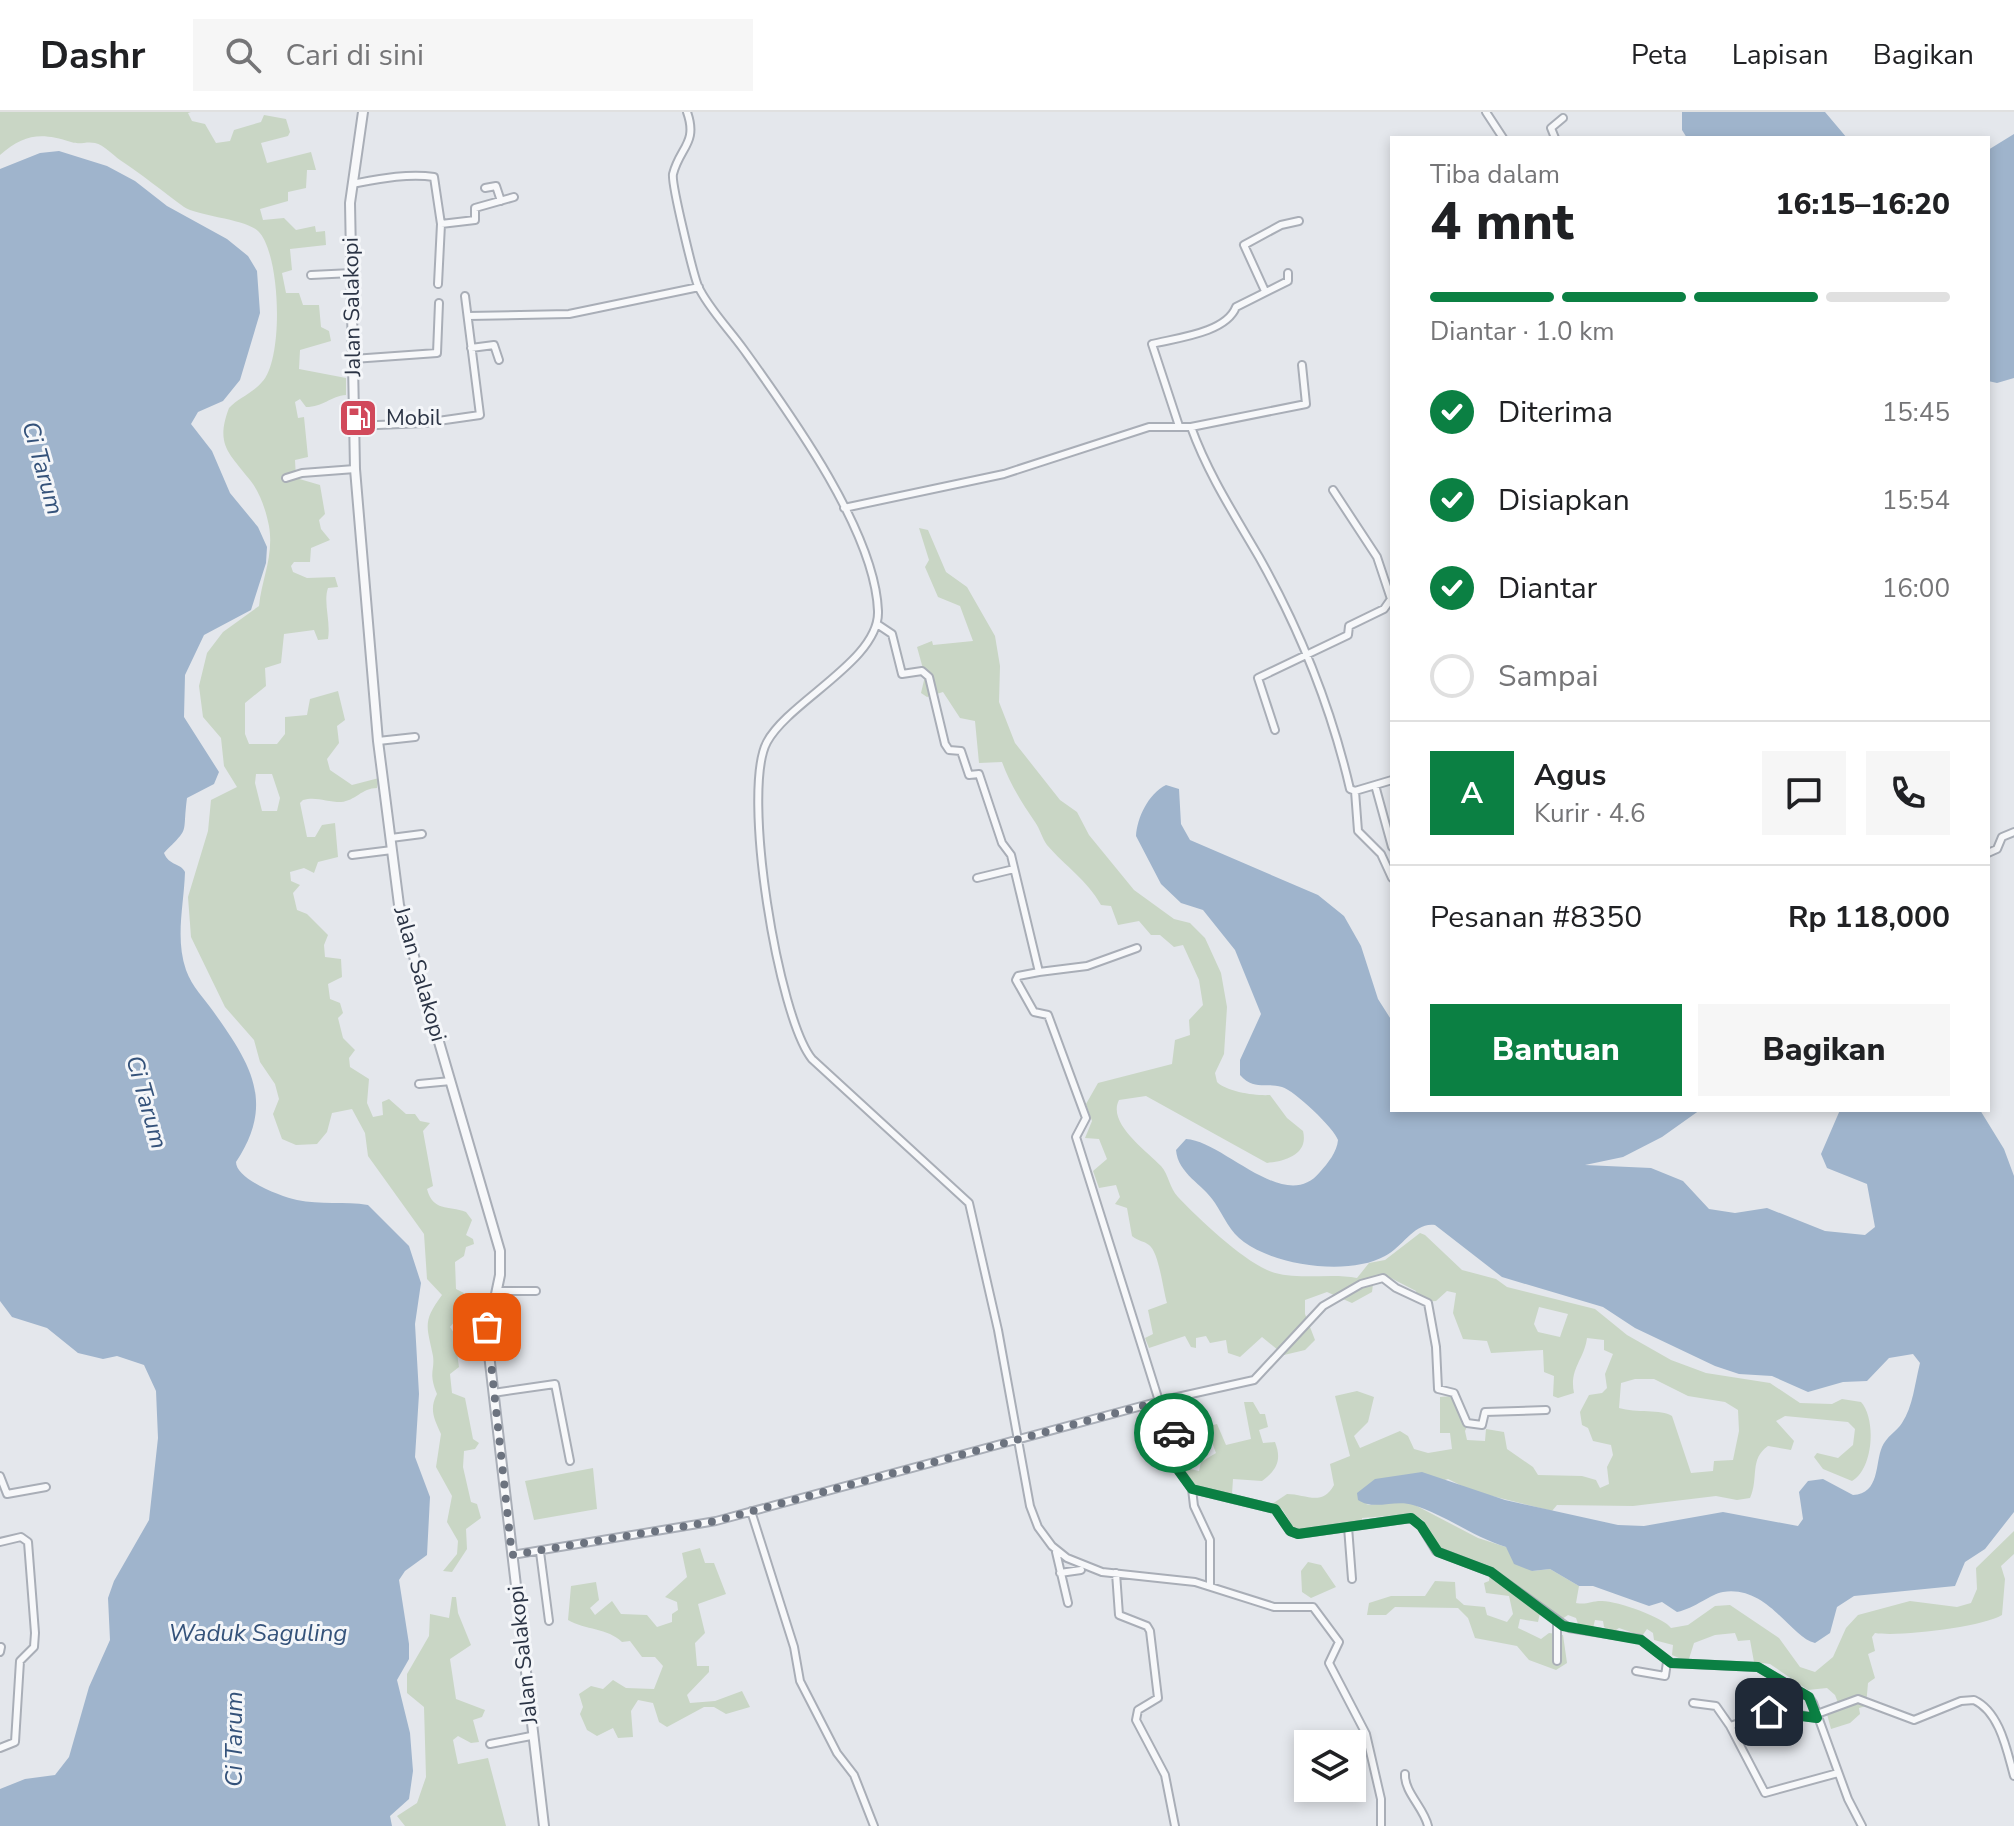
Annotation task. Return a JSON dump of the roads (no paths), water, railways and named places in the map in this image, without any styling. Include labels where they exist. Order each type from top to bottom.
[{"type":"street","name":"Jalan Salakopi","points":[[363,112],[352,184],[355,469],[378,741],[401,912],[500,1251],[487,1333],[531,1736],[544,1826]]},
{"type":"street","points":[[687,112],[692,134],[673,179],[699,287],[802,432],[862,547],[878,607],[877,624],[860,651],[766,743],[758,769],[761,861],[792,1018],[806,1052],[970,1205],[1033,1518],[1056,1550],[1068,1603]]},
{"type":"street","points":[[1486,112],[1502,136]]},
{"type":"street","points":[[1554,136],[1551,128],[1563,118]]},
{"type":"street","points":[[352,184],[398,175],[407,179],[433,176],[441,224],[438,284]]},
{"type":"street","points":[[485,188],[496,186],[501,201]]},
{"type":"street","points":[[441,224],[475,220],[475,208],[514,197]]},
{"type":"street","points":[[1265,291],[1244,245],[1284,223],[1299,221]]},
{"type":"street","points":[[311,275],[352,273]]},
{"type":"street","points":[[1179,426],[1152,344],[1179,340],[1220,322],[1233,314],[1236,307],[1288,281],[1288,273]]},
{"type":"street","points":[[468,316],[569,314],[699,287]]},
{"type":"street","points":[[355,426],[480,415],[465,296]]},
{"type":"street","points":[[353,359],[437,353],[439,303]]},
{"type":"street","points":[[471,348],[494,345],[499,360]]},
{"type":"street","points":[[844,508],[1004,474],[1090,449],[1144,428],[1191,427],[1243,420],[1306,404],[1302,365]]},
{"type":"street","points":[[1191,427],[1211,476],[1259,557],[1307,654],[1330,710],[1350,788],[1355,791],[1390,781]]},
{"type":"street","points":[[286,478],[302,473],[355,469]]},
{"type":"street","points":[[1333,490],[1377,557],[1390,596]]},
{"type":"street","points":[[1275,730],[1258,679],[1349,634],[1349,626],[1384,609],[1390,600]]},
{"type":"street","points":[[877,624],[892,634],[902,674],[922,671],[929,677],[943,739],[949,750],[961,751],[969,775],[979,774],[1014,869],[1039,972]]},
{"type":"street","points":[[378,741],[415,737]]},
{"type":"street","points":[[1375,785],[1390,840]]},
{"type":"street","points":[[1355,791],[1358,831],[1381,854],[1390,874]]},
{"type":"street","points":[[1990,852],[1997,849],[2002,837],[2014,832]]},
{"type":"street","points":[[391,838],[422,834]]},
{"type":"street","points":[[352,855],[392,850]]},
{"type":"street","points":[[977,878],[1014,869]]},
{"type":"street","points":[[1137,948],[1087,966],[1018,976],[1016,980],[1034,1012],[1048,1015],[1083,1111],[1086,1122],[1076,1137],[1162,1401],[1174,1429],[1176,1467],[1192,1489],[1194,1506],[1210,1540],[1210,1586]]},
{"type":"street","points":[[419,1084],[451,1081]]},
{"type":"street","points":[[512,1555],[693,1526],[1162,1401],[1254,1380],[1326,1304],[1361,1284],[1383,1278],[1396,1288],[1428,1303],[1436,1347],[1438,1389],[1454,1393],[1467,1423],[1482,1425],[1485,1412],[1546,1410]]},
{"type":"street","points":[[496,1291],[536,1291]]},
{"type":"street","points":[[493,1393],[555,1384],[560,1395],[570,1461]]},
{"type":"street","points":[[0,1476],[7,1494],[46,1487]]},
{"type":"street","points":[[1192,1489],[1275,1509],[1295,1534],[1411,1518],[1421,1526],[1438,1552],[1491,1572],[1557,1622],[1583,1632],[1641,1640],[1667,1662],[1758,1667],[1809,1697],[1862,1826]]},
{"type":"street","points":[[751,1511],[794,1647],[800,1681],[837,1753],[854,1775],[874,1826]]},
{"type":"street","points":[[1348,1527],[1352,1579]]},
{"type":"street","points":[[0,1542],[21,1537],[28,1542],[35,1633],[34,1647],[20,1661],[15,1742],[0,1748]]},
{"type":"street","points":[[1056,1550],[1094,1569],[1210,1586],[1274,1607],[1309,1605],[1339,1642],[1329,1664],[1367,1737],[1381,1799],[1381,1826]]},
{"type":"street","points":[[540,1552],[549,1621]]},
{"type":"street","points":[[1060,1573],[1081,1570]]},
{"type":"street","points":[[1116,1573],[1119,1615],[1150,1629],[1158,1698],[1138,1710],[1136,1720],[1163,1769],[1175,1826]]},
{"type":"street","points":[[1557,1622],[1557,1661]]},
{"type":"street","points":[[1636,1671],[1665,1676],[1667,1662]]},
{"type":"street","points":[[1730,1726],[1776,1711],[1817,1716],[1858,1699],[1914,1720],[1961,1701],[1974,1700],[1989,1711],[1995,1721],[2014,1776]]},
{"type":"street","points":[[1693,1703],[1716,1706],[1765,1793],[1838,1773]]},
{"type":"street","points":[[490,1744],[531,1736]]},
{"type":"street","points":[[1405,1774],[1406,1786],[1421,1805],[1428,1826]]},
{"type":"water","points":[[1682,112],[1825,112],[1845,136],[1686,136],[1682,130]]},
{"type":"water","points":[[2014,134],[2014,378],[1997,383],[1990,381],[1990,149]]},
{"type":"water","name":"Waduk Saguling","points":[[59,151],[107,166],[135,181],[167,206],[227,239],[248,256],[257,271],[260,313],[240,380],[223,401],[198,412],[191,424],[212,451],[230,493],[258,527],[267,547],[266,563],[251,610],[204,635],[185,675],[184,717],[219,772],[214,784],[187,798],[184,830],[164,853],[185,872],[181,946],[186,970],[238,1048],[253,1084],[256,1102],[254,1120],[236,1162],[238,1168],[251,1181],[290,1198],[368,1205],[409,1246],[421,1283],[415,1324],[419,1394],[415,1457],[430,1497],[427,1555],[405,1571],[399,1580],[409,1659],[397,1680],[410,1733],[413,1771],[409,1799],[390,1816],[392,1826],[0,1826],[0,1789],[25,1779],[55,1775],[69,1757],[89,1687],[110,1640],[108,1598],[114,1581],[149,1520],[158,1438],[156,1391],[144,1365],[117,1356],[103,1359],[78,1353],[47,1328],[12,1317],[0,1301],[0,169],[40,153]]},
{"type":"water","points":[[1166,785],[1179,789],[1181,824],[1190,840],[1318,895],[1344,916],[1361,946],[1378,999],[1390,1018],[1390,1112],[1697,1112],[1662,1137],[1623,1157],[1585,1165],[1651,1168],[1683,1181],[1709,1209],[1735,1213],[1767,1208],[1825,1231],[1865,1235],[1875,1227],[1867,1184],[1827,1168],[1821,1154],[1839,1112],[1981,1112],[2004,1149],[2014,1176],[2014,1512],[1985,1549],[1965,1562],[1955,1586],[1854,1596],[1837,1607],[1830,1633],[1815,1643],[1753,1596],[1723,1592],[1677,1612],[1662,1602],[1649,1606],[1593,1586],[1579,1586],[1550,1569],[1532,1571],[1514,1564],[1506,1547],[1425,1509],[1406,1504],[1371,1505],[1358,1500],[1357,1493],[1375,1479],[1422,1472],[1505,1500],[1618,1525],[1644,1526],[1723,1512],[1798,1526],[1803,1519],[1799,1492],[1808,1481],[1823,1479],[1853,1495],[1862,1493],[1872,1484],[1884,1443],[1900,1426],[1909,1410],[1920,1363],[1913,1354],[1889,1358],[1867,1381],[1843,1382],[1808,1392],[1772,1376],[1739,1374],[1635,1328],[1603,1307],[1502,1277],[1435,1225],[1421,1227],[1385,1256],[1352,1266],[1313,1266],[1294,1262],[1275,1257],[1244,1242],[1231,1229],[1210,1196],[1181,1166],[1176,1150],[1186,1139],[1218,1151],[1272,1181],[1290,1185],[1306,1183],[1320,1172],[1334,1153],[1338,1140],[1322,1119],[1288,1090],[1255,1085],[1240,1075],[1240,1060],[1261,1014],[1235,950],[1203,910],[1181,903],[1161,884],[1136,836],[1145,807]]},
{"type":"place","name":"Mobil","points":[[358,418]]},
{"type":"water label","name":"Ci Tarum","points":[[43,468]]},
{"type":"water label","name":"Ci Tarum","points":[[147,1102]]},
{"type":"water label","name":"Ci Tarum","points":[[234,1739]]}]
